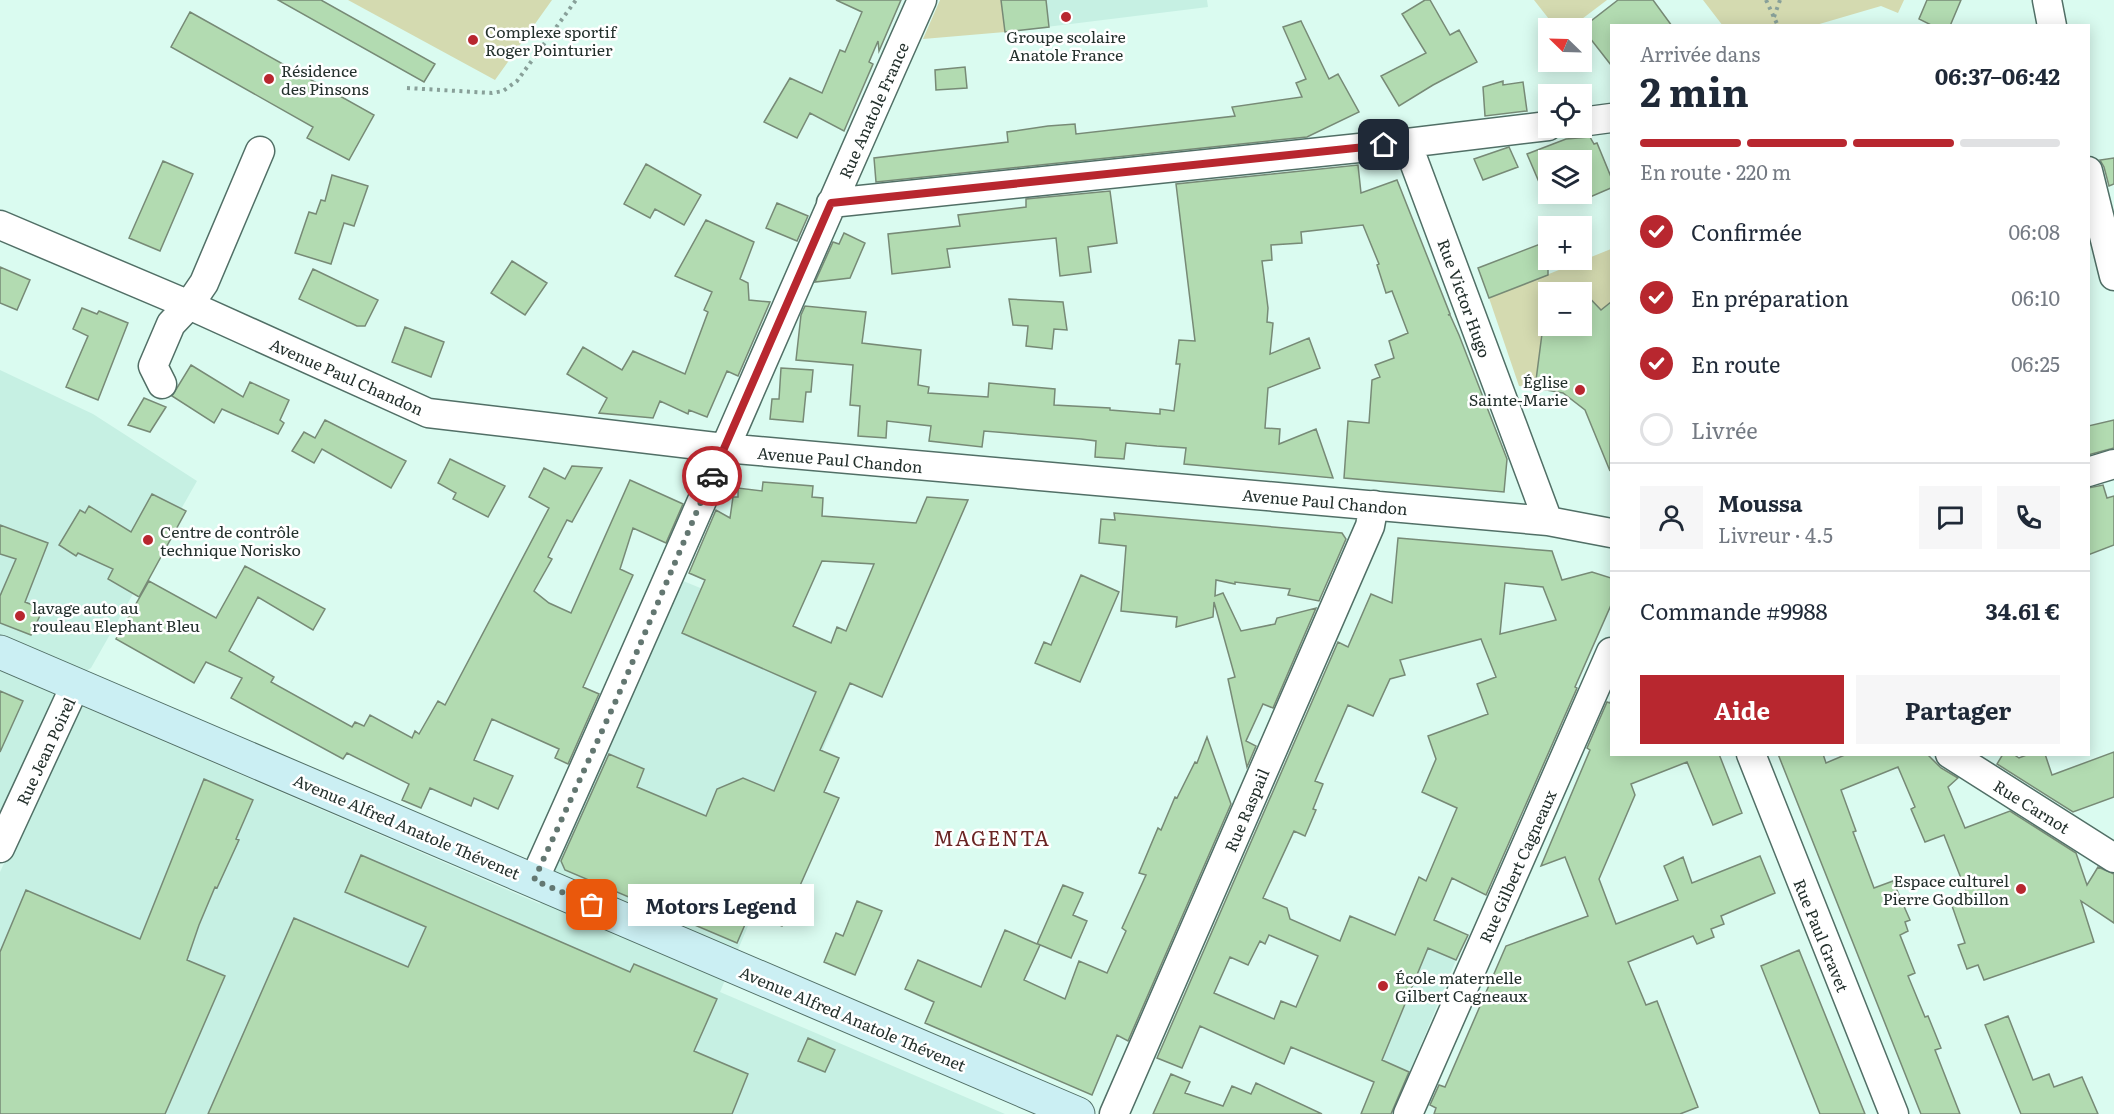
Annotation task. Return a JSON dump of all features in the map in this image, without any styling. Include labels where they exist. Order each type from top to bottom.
[{"type":"main road","name":"Avenue Alfred Anatole Thévenet","points":[[0,652],[1078,1114]]},
{"type":"street","name":"Rue Anatole France","points":[[534,880],[618,696],[831,203],[922,0]]},
{"type":"street","points":[[2047,0],[2052,24]]},
{"type":"street","points":[[1592,121],[1610,118]]},
{"type":"street","points":[[831,203],[1538,127]]},
{"type":"street","name":"Rue Victor Hugo","points":[[1407,143],[1548,520]]},
{"type":"street","points":[[162,384],[153,366],[171,324],[204,283],[260,151]]},
{"type":"street","points":[[2090,179],[2114,276]]},
{"type":"street","name":"Avenue Paul Chandon","points":[[0,225],[189,304],[428,413],[724,448],[1548,520],[1610,533]]},
{"type":"street","points":[[2090,471],[2114,464]]},
{"type":"street","name":"Rue Raspail","points":[[1114,1114],[1370,526],[1374,505]]},
{"type":"street","name":"Rue Gilbert Cagneaux","points":[[1408,1114],[1610,654]]},
{"type":"street","name":"Rue Jean Poirel","points":[[0,848],[75,686]]},
{"type":"street","name":"Rue Paul Gravet","points":[[1751,756],[1894,1114]]},
{"type":"street","name":"Rue Carnot","points":[[1953,756],[2114,858]]},
{"type":"path","points":[[407,88],[492,93],[503,91],[517,81],[576,0]]},
{"type":"path","points":[[1766,0],[1777,24]]},
{"type":"path","points":[[1774,18],[1780,0]]},
{"type":"shaded area","name":"Complexe sportif Roger Pointurier","points":[[348,0],[552,0],[495,80]]},
{"type":"shaded area","points":[[940,0],[1001,0],[1005,32],[923,39]]},
{"type":"shaded area","name":"Groupe scolaire Anatole France","points":[[1001,0],[1207,0],[1208,7],[1005,32]]},
{"type":"shaded area","points":[[1534,0],[1607,0],[1583,18],[1548,18]]},
{"type":"shaded area","points":[[1703,0],[1904,0],[1898,13],[1881,6],[1819,24],[1721,24]]},
{"type":"shaded area","points":[[1610,249],[1610,303],[1601,310],[1592,301],[1592,282],[1538,282],[1538,336],[1542,336],[1535,388],[1519,386],[1489,298],[1559,270],[1592,270],[1592,257]]},
{"type":"shaded area","points":[[0,370],[93,414],[197,481],[91,668],[59,687],[0,817]]},
{"type":"shaded area","points":[[676,578],[863,655],[720,992],[1005,1114],[0,1114],[0,872],[77,704],[540,904]]},
{"type":"shaded area","name":"École maternelle Gilbert Cagneaux","points":[[1350,916],[1456,960],[1401,1093],[1295,1049]]},
{"type":"building","points":[[278,0],[321,0],[435,64],[424,82]]},
{"type":"building","points":[[836,0],[901,0],[879,51],[878,41],[869,62],[873,64],[844,131],[810,113],[797,138],[764,122],[790,78],[822,93],[840,50],[845,52],[862,12]]},
{"type":"building","points":[[1001,0],[1046,0],[1049,27],[1005,32]]},
{"type":"building","points":[[1425,0],[1430,0],[1450,35],[1459,30],[1477,62],[1399,106],[1381,76],[1426,53],[1402,14]]},
{"type":"building","points":[[1618,0],[1653,0],[1671,24],[1610,24],[1610,64],[1592,41],[1592,20]]},
{"type":"building","points":[[1927,0],[1961,0],[1951,24],[1929,24],[1919,19]]},
{"type":"building","name":"Résidence des Pinsons","points":[[190,12],[374,115],[349,160],[307,138],[313,127],[171,47]]},
{"type":"building","points":[[1301,21],[1329,79],[1338,74],[1359,112],[1307,137],[876,182],[874,158],[1008,142],[1007,132],[1048,126],[1075,124],[1076,134],[1235,116],[1232,107],[1302,97],[1296,83],[1306,79],[1283,27]]},
{"type":"building","points":[[965,67],[967,88],[936,90],[935,70]]},
{"type":"building","points":[[1503,81],[1503,85],[1523,82],[1527,111],[1485,116],[1483,87]]},
{"type":"building","points":[[1591,138],[1594,144],[1597,143],[1610,175],[1610,188],[1592,196],[1592,150],[1538,150],[1538,180],[1527,154],[1566,139]]},
{"type":"building","points":[[1509,147],[1518,167],[1483,180],[1474,159]]},
{"type":"building","points":[[2114,158],[2114,184],[2109,186],[2100,160]]},
{"type":"building","points":[[163,161],[193,174],[160,251],[129,238]]},
{"type":"building","points":[[646,164],[701,195],[684,225],[655,209],[650,218],[624,204]]},
{"type":"building","points":[[1358,165],[1361,193],[1397,180],[1450,314],[1448,315],[1459,335],[1507,459],[1504,492],[1344,478],[1348,421],[1369,423],[1372,380],[1380,377],[1375,365],[1394,358],[1389,341],[1408,333],[1392,291],[1386,293],[1377,265],[1379,264],[1363,225],[1301,232],[1302,243],[1271,245],[1272,260],[1262,261],[1268,308],[1267,322],[1273,323],[1270,354],[1309,338],[1320,368],[1268,388],[1265,428],[1280,429],[1279,444],[1316,429],[1333,478],[1184,464],[1186,448],[1126,443],[1124,459],[1095,457],[1096,441],[1081,439],[984,431],[982,447],[929,441],[931,426],[887,421],[886,438],[858,436],[860,406],[850,405],[853,365],[796,360],[801,315],[805,306],[866,312],[862,343],[921,350],[918,385],[929,387],[928,393],[988,397],[989,383],[1055,389],[1054,405],[1160,414],[1160,409],[1174,411],[1180,364],[1176,364],[1179,340],[1195,341],[1176,184]]},
{"type":"building","points":[[332,175],[368,186],[354,226],[344,223],[331,264],[295,253],[309,212],[316,214],[321,200],[325,201]]},
{"type":"building","points":[[1110,191],[1117,243],[1088,247],[1091,272],[1060,276],[1056,238],[947,249],[950,267],[892,274],[888,234],[960,226],[958,215],[1026,207],[1026,199]]},
{"type":"building","points":[[777,203],[808,216],[797,241],[766,228]]},
{"type":"building","points":[[706,220],[754,242],[740,279],[748,283],[749,300],[770,302],[738,376],[727,371],[707,417],[689,410],[688,414],[660,401],[653,418],[599,413],[607,398],[567,374],[583,347],[622,370],[633,351],[685,374],[708,312],[704,310],[712,292],[675,276]]},
{"type":"building","points":[[844,233],[865,243],[850,278],[815,282],[833,242],[839,244]]},
{"type":"building","points":[[1538,245],[1538,270],[1548,270],[1548,275],[1489,298],[1478,268]]},
{"type":"building","points":[[512,261],[547,283],[525,315],[491,293]]},
{"type":"building","points":[[0,267],[30,280],[17,310],[0,303]]},
{"type":"building","points":[[313,269],[378,300],[365,326],[357,326],[299,299]]},
{"type":"building","points":[[1009,299],[1063,302],[1067,330],[1054,329],[1052,349],[1026,346],[1028,326],[1013,325]]},
{"type":"building","name":"Église Sainte-Marie","points":[[1592,301],[1601,310],[1610,303],[1610,471],[1585,410],[1563,393],[1535,388],[1542,336],[1592,336]]},
{"type":"building","points":[[82,308],[97,314],[99,311],[128,323],[98,400],[66,387],[88,336],[73,329]]},
{"type":"building","points":[[405,327],[444,342],[431,377],[392,362]]},
{"type":"building","points":[[191,365],[243,397],[250,382],[289,400],[280,420],[284,423],[278,434],[222,409],[214,423],[172,396]]},
{"type":"building","points":[[781,368],[813,370],[811,392],[806,392],[803,422],[770,419],[772,399],[779,399]]},
{"type":"building","points":[[144,398],[166,407],[150,432],[128,425]]},
{"type":"building","points":[[325,420],[406,461],[391,488],[322,449],[314,463],[292,451],[304,432],[315,438]]},
{"type":"building","points":[[2114,420],[2114,448],[2090,454],[2090,426]]},
{"type":"building","points":[[450,459],[505,486],[488,517],[453,499],[456,493],[438,483]]},
{"type":"building","points":[[572,466],[602,468],[572,522],[567,520],[548,557],[552,559],[534,591],[549,603],[571,613],[630,480],[683,504],[666,543],[633,528],[620,569],[633,575],[583,687],[599,694],[568,764],[555,758],[559,749],[492,719],[474,760],[513,776],[498,809],[474,798],[471,806],[430,788],[421,808],[402,800],[409,784],[347,753],[343,759],[231,698],[242,678],[206,662],[194,683],[116,639],[149,581],[216,618],[245,566],[325,609],[313,630],[258,597],[229,651],[274,677],[271,682],[352,727],[355,722],[364,726],[370,715],[412,738],[415,731],[419,734],[438,701],[445,705],[549,508],[529,497],[544,468],[565,479]]},
{"type":"building","points":[[763,482],[813,486],[812,497],[823,498],[822,516],[916,523],[927,497],[968,500],[882,697],[850,683],[820,750],[839,758],[824,792],[839,798],[782,926],[750,913],[737,943],[565,870],[561,861],[609,754],[644,769],[637,787],[706,816],[717,789],[743,778],[774,791],[816,692],[682,633],[705,580],[689,573],[716,510],[730,518],[733,497],[738,497],[738,488],[762,491]],"holes":[[[822,561],[874,564],[846,631],[837,627],[831,643],[793,626]]]},
{"type":"building","points":[[2103,485],[2107,498],[2114,496],[2114,545],[2090,554],[2090,488]]},
{"type":"building","points":[[152,494],[186,511],[139,597],[108,579],[113,569],[78,553],[76,556],[59,545],[80,510],[85,513],[89,506],[131,532]]},
{"type":"building","points":[[1114,513],[1342,533],[1346,539],[1319,601],[1288,595],[1290,589],[1216,580],[1215,596],[1223,593],[1241,631],[1275,624],[1277,618],[1316,608],[1273,708],[1263,704],[1246,741],[1256,746],[1247,767],[1228,679],[1235,677],[1214,602],[1213,617],[1176,627],[1177,617],[1121,611],[1126,546],[1099,543],[1101,519],[1115,520]]},
{"type":"building","points":[[0,525],[48,543],[25,602],[43,609],[31,635],[0,623],[0,596],[16,559],[0,554]]},
{"type":"building","points":[[1398,538],[1552,551],[1562,580],[1592,572],[1610,578],[1610,607],[1486,895],[1452,878],[1434,920],[1468,935],[1456,960],[1428,948],[1382,1060],[1409,1072],[1391,1114],[1361,1114],[1374,1082],[1291,1047],[1284,1064],[1200,1026],[1182,1068],[1157,1058],[1338,642],[1348,647],[1371,594],[1392,603]],"holes":[[[1505,583],[1543,587],[1556,620],[1500,634]],[[1481,639],[1496,677],[1477,684],[1488,714],[1428,736],[1436,759],[1422,792],[1457,808],[1426,881],[1419,877],[1395,935],[1350,916],[1340,941],[1290,919],[1287,908],[1263,898],[1294,831],[1305,836],[1316,810],[1313,809],[1323,784],[1315,781],[1348,705],[1373,716],[1390,679],[1405,675],[1400,660]],[[1269,935],[1318,956],[1296,1007],[1281,1001],[1274,1019],[1214,993],[1230,957],[1248,965],[1260,941],[1265,944]]]},
{"type":"building","points":[[1081,575],[1119,592],[1080,682],[1035,663],[1044,642],[1051,645]]},
{"type":"building","points":[[0,691],[23,701],[0,752]]},
{"type":"building","points":[[1607,702],[1610,703],[1610,756],[1720,756],[1742,813],[1713,825],[1687,762],[1631,784],[1635,795],[1599,879],[1616,924],[1678,900],[1664,866],[1683,857],[1692,883],[1760,856],[1775,893],[1721,916],[1724,924],[1711,929],[1714,937],[1697,944],[1693,936],[1628,962],[1646,1005],[1657,1001],[1698,1107],[1680,1114],[1434,1114],[1436,1108],[1430,1105],[1439,1085],[1445,1087],[1506,946],[1588,916],[1565,857],[1541,866],[1590,750],[1587,748]]},
{"type":"building","points":[[1207,737],[1231,804],[1128,1041],[1117,1035],[1092,1095],[925,1023],[934,1002],[905,989],[918,960],[981,987],[1005,930],[1037,944],[1063,885],[1083,893],[1073,915],[1087,921],[1071,958],[1038,944],[1040,945],[1024,980],[1065,999],[1079,961],[1107,973],[1126,931],[1122,928],[1146,875],[1139,873],[1158,828],[1161,830],[1175,797],[1177,798],[1195,762],[1197,763]]},
{"type":"building","points":[[2114,752],[2114,797],[2073,812],[1997,764],[2002,756],[2019,758],[2046,756],[2052,775]]},
{"type":"building","points":[[1779,756],[1824,756],[1826,763],[1842,756],[1929,756],[1941,768],[1958,778],[1948,787],[1965,828],[2010,811],[2076,853],[2087,885],[2098,867],[2114,874],[2114,923],[2081,901],[2094,942],[1984,980],[1978,965],[1967,969],[1958,945],[1965,943],[1951,903],[1968,896],[1944,835],[1925,842],[1911,809],[1915,807],[1898,767],[1841,790],[1856,831],[1853,832],[1874,888],[1893,881],[1910,920],[1905,922],[1908,931],[1900,935],[1915,973],[1908,976],[1941,1048],[1935,1050],[1960,1114],[1921,1114]]},
{"type":"building","points":[[204,779],[253,800],[236,839],[239,840],[217,888],[215,887],[187,960],[225,976],[165,1114],[0,1114],[0,952],[26,890],[140,939]]},
{"type":"building","points":[[361,855],[630,972],[634,964],[717,999],[694,1051],[748,1074],[732,1114],[208,1114],[294,918],[408,967],[426,927],[345,892]]},
{"type":"building","points":[[857,901],[882,911],[855,975],[824,962],[836,933],[843,936]]},
{"type":"building","points":[[1799,950],[1865,1114],[1820,1114],[1761,966]]},
{"type":"building","points":[[2008,1016],[2033,1080],[2049,1074],[2054,1087],[2082,1077],[2098,1114],[2021,1114],[1985,1025]]},
{"type":"building","points":[[808,1038],[835,1050],[825,1072],[798,1061]]},
{"type":"building","points":[[1171,1074],[1190,1082],[1185,1093],[1223,1106],[1232,1086],[1251,1094],[1256,1083],[1322,1114],[1153,1114]]},
{"type":"way so far","points":[[592,905],[534,880],[618,696],[712,476]]},
{"type":"place","name":"Groupe scolaire Anatole France","points":[[1066,17]]},
{"type":"place","name":"Complexe sportif Roger Pointurier","points":[[473,40]]},
{"type":"place","name":"Résidence des Pinsons","points":[[269,79]]},
{"type":"place","name":"Église Sainte-Marie","points":[[1580,390]]},
{"type":"place","name":"Centre de contrôle technique Norisko","points":[[148,540]]},
{"type":"place","name":"lavage auto au rouleau Elephant Bleu","points":[[20,616]]},
{"type":"place","name":"Espace culturel Pierre Godbillon","points":[[2021,889]]},
{"type":"place","name":"Motors Legend","points":[[592,905]]},
{"type":"place","name":"École maternelle Gilbert Cagneaux","points":[[1383,986]]},
{"type":"district","name":"MAGENTA","points":[[992,837]]},
{"type":"route","points":[[712,476],[831,203],[1384,145]]}]
